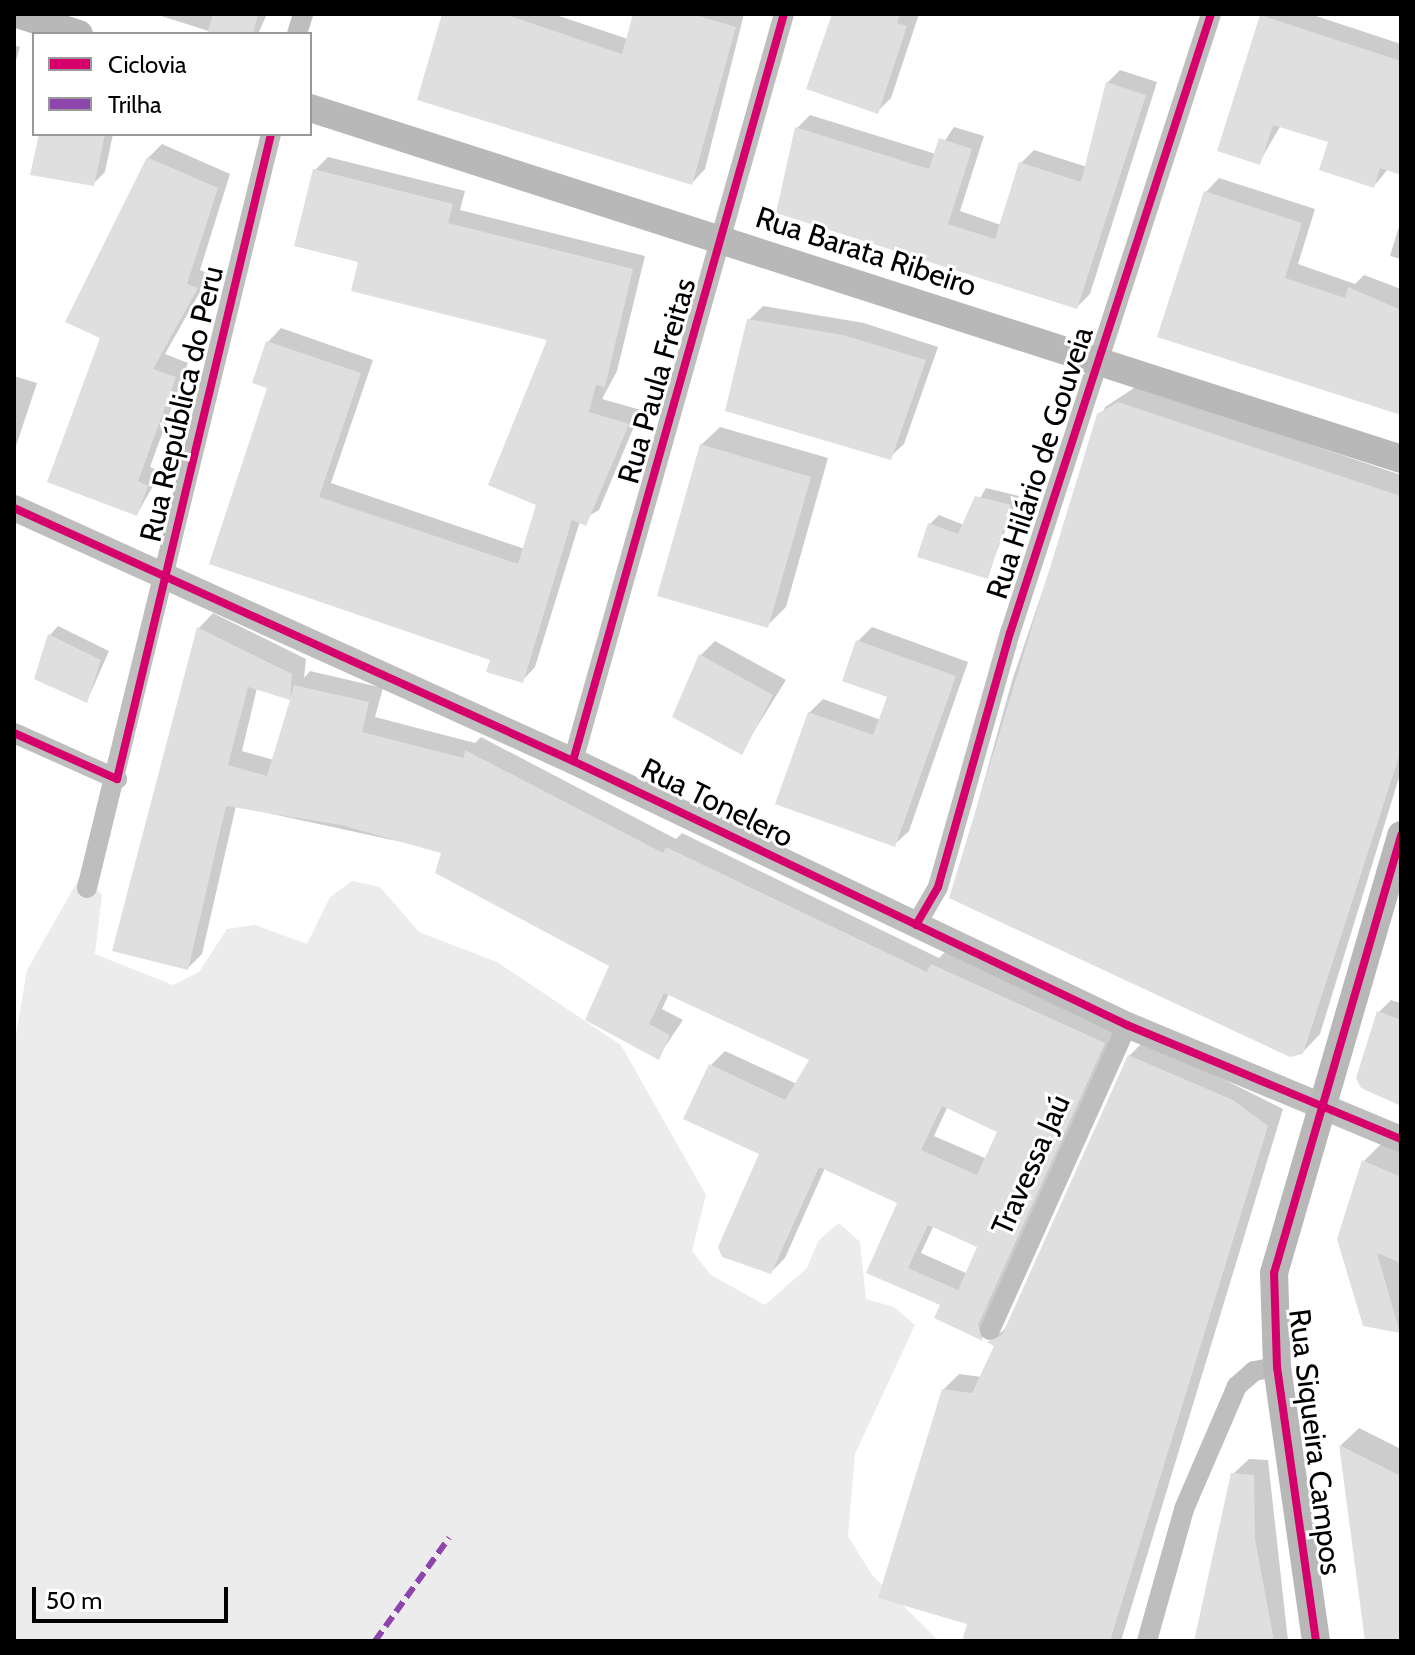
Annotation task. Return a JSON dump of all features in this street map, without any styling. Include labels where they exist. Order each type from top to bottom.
[{"type":"main road","points":[[17,14],[73,32]]},
{"type":"main road","name":"Rua Barata Ribeiro","points":[[312,109],[1401,459]]},
{"type":"main road","name":"Rua Siqueira Campos","points":[[1316,1641],[1277,1367],[1274,1273],[1399,852]]},
{"type":"street","name":"Rua Paula Freitas","points":[[573,761],[784,14]]},
{"type":"street","name":"Rua Hilário de Gouveia","points":[[916,925],[938,887],[1098,363],[1211,14]]},
{"type":"street","name":"Rua República do Peru","points":[[87,888],[117,779],[271,136]]},
{"type":"street","name":"Rua Tonelero","points":[[14,508],[573,761],[1127,1025],[1401,1139]]},
{"type":"street","points":[[14,733],[117,779]]},
{"type":"street","name":"Travessa Jaú","points":[[990,1330],[1127,1025]]},
{"type":"street","points":[[1147,1641],[1184,1509],[1237,1386],[1254,1371],[1277,1367]]},
{"type":"shaded area","points":[[81,875],[102,895],[95,954],[173,985],[199,972],[227,929],[255,925],[307,944],[330,897],[352,881],[380,887],[419,932],[497,962],[621,1045],[706,1195],[692,1251],[711,1275],[765,1305],[807,1268],[818,1241],[839,1223],[860,1242],[866,1299],[894,1307],[915,1325],[855,1454],[848,1536],[872,1575],[939,1641],[14,1641],[14,1047],[27,970]]},
{"type":"building","points":[[213,14],[258,14],[254,32],[208,32]]},
{"type":"building","points":[[442,14],[504,14],[622,54],[633,14],[692,14],[736,27],[692,185],[417,100]]},
{"type":"building","points":[[832,14],[900,14],[897,23],[907,26],[878,114],[806,89]]},
{"type":"building","points":[[1260,15],[1401,61],[1401,175],[1380,168],[1374,188],[1319,170],[1328,142],[1273,125],[1260,165],[1217,151]]},
{"type":"building","points":[[1106,82],[1146,95],[1077,309],[776,213],[795,127],[929,169],[939,138],[972,149],[948,224],[995,239],[1019,162],[1081,182]]},
{"type":"building","points":[[39,136],[105,136],[94,186],[30,175]]},
{"type":"building","points":[[147,157],[218,188],[187,284],[198,288],[153,369],[176,377],[138,481],[148,486],[137,516],[47,482],[100,338],[65,322]]},
{"type":"building","points":[[313,169],[453,204],[448,223],[633,269],[605,387],[596,385],[589,412],[629,424],[586,526],[572,520],[523,683],[486,672],[490,660],[209,564],[267,388],[252,383],[266,341],[361,373],[319,497],[518,564],[536,505],[488,485],[547,340],[351,291],[358,262],[294,246]]},
{"type":"building","points":[[1204,191],[1302,223],[1285,278],[1345,298],[1348,287],[1401,310],[1401,415],[1157,337]]},
{"type":"building","points":[[747,319],[843,335],[926,360],[891,460],[725,411]]},
{"type":"building","points":[[1118,402],[1401,496],[1401,750],[1303,1054],[1290,1057],[949,898],[1097,414]]},
{"type":"building","points":[[700,444],[811,477],[768,628],[657,596]]},
{"type":"building","points":[[975,496],[1011,505],[988,579],[917,557],[928,523],[958,534]]},
{"type":"building","points":[[197,627],[292,674],[290,700],[294,685],[369,702],[362,732],[464,758],[465,750],[663,853],[666,847],[927,972],[931,964],[1105,1043],[978,1325],[983,1341],[934,1318],[940,1305],[866,1273],[897,1203],[819,1167],[771,1274],[722,1257],[718,1247],[759,1154],[683,1119],[709,1064],[785,1100],[809,1060],[664,993],[649,1024],[670,1035],[659,1060],[585,1020],[609,966],[435,873],[441,853],[341,825],[226,806],[188,970],[112,951]],"holes":[[[248,687],[290,700],[267,776],[228,765]],[[942,1106],[997,1132],[977,1175],[921,1150]],[[928,1225],[977,1247],[958,1290],[908,1268]]]},
{"type":"building","points":[[48,634],[101,660],[87,703],[34,679]]},
{"type":"building","points":[[856,640],[956,676],[895,847],[775,804],[808,712],[873,735],[887,697],[842,681]]},
{"type":"building","points":[[699,654],[773,695],[742,755],[672,717]]},
{"type":"building","points":[[1377,1011],[1401,1020],[1401,1106],[1361,1088],[1356,1078]]},
{"type":"building","points":[[1128,1055],[1233,1100],[1268,1126],[1110,1641],[962,1641],[967,1624],[878,1598],[942,1389],[972,1393],[994,1346],[987,1342],[1002,1335]]},
{"type":"building","points":[[1362,1160],[1401,1177],[1401,1263],[1377,1253],[1400,1333],[1363,1326],[1337,1239]]},
{"type":"building","points":[[1339,1445],[1401,1476],[1401,1641],[1365,1641]]},
{"type":"building","points":[[1231,1473],[1254,1475],[1255,1539],[1274,1641],[1194,1641]]},
{"type":"marked path","points":[[375,1641],[449,1538]]},
{"type":"cycle path","points":[[573,761],[784,14]]},
{"type":"cycle path","points":[[916,925],[938,887],[1010,633],[1211,14]]},
{"type":"cycle path","points":[[14,733],[117,779],[271,136]]},
{"type":"cycle path","points":[[14,508],[573,761],[1127,1025],[1401,1139]]},
{"type":"cycle path","points":[[1316,1641],[1277,1367],[1274,1273],[1401,835]]}]
